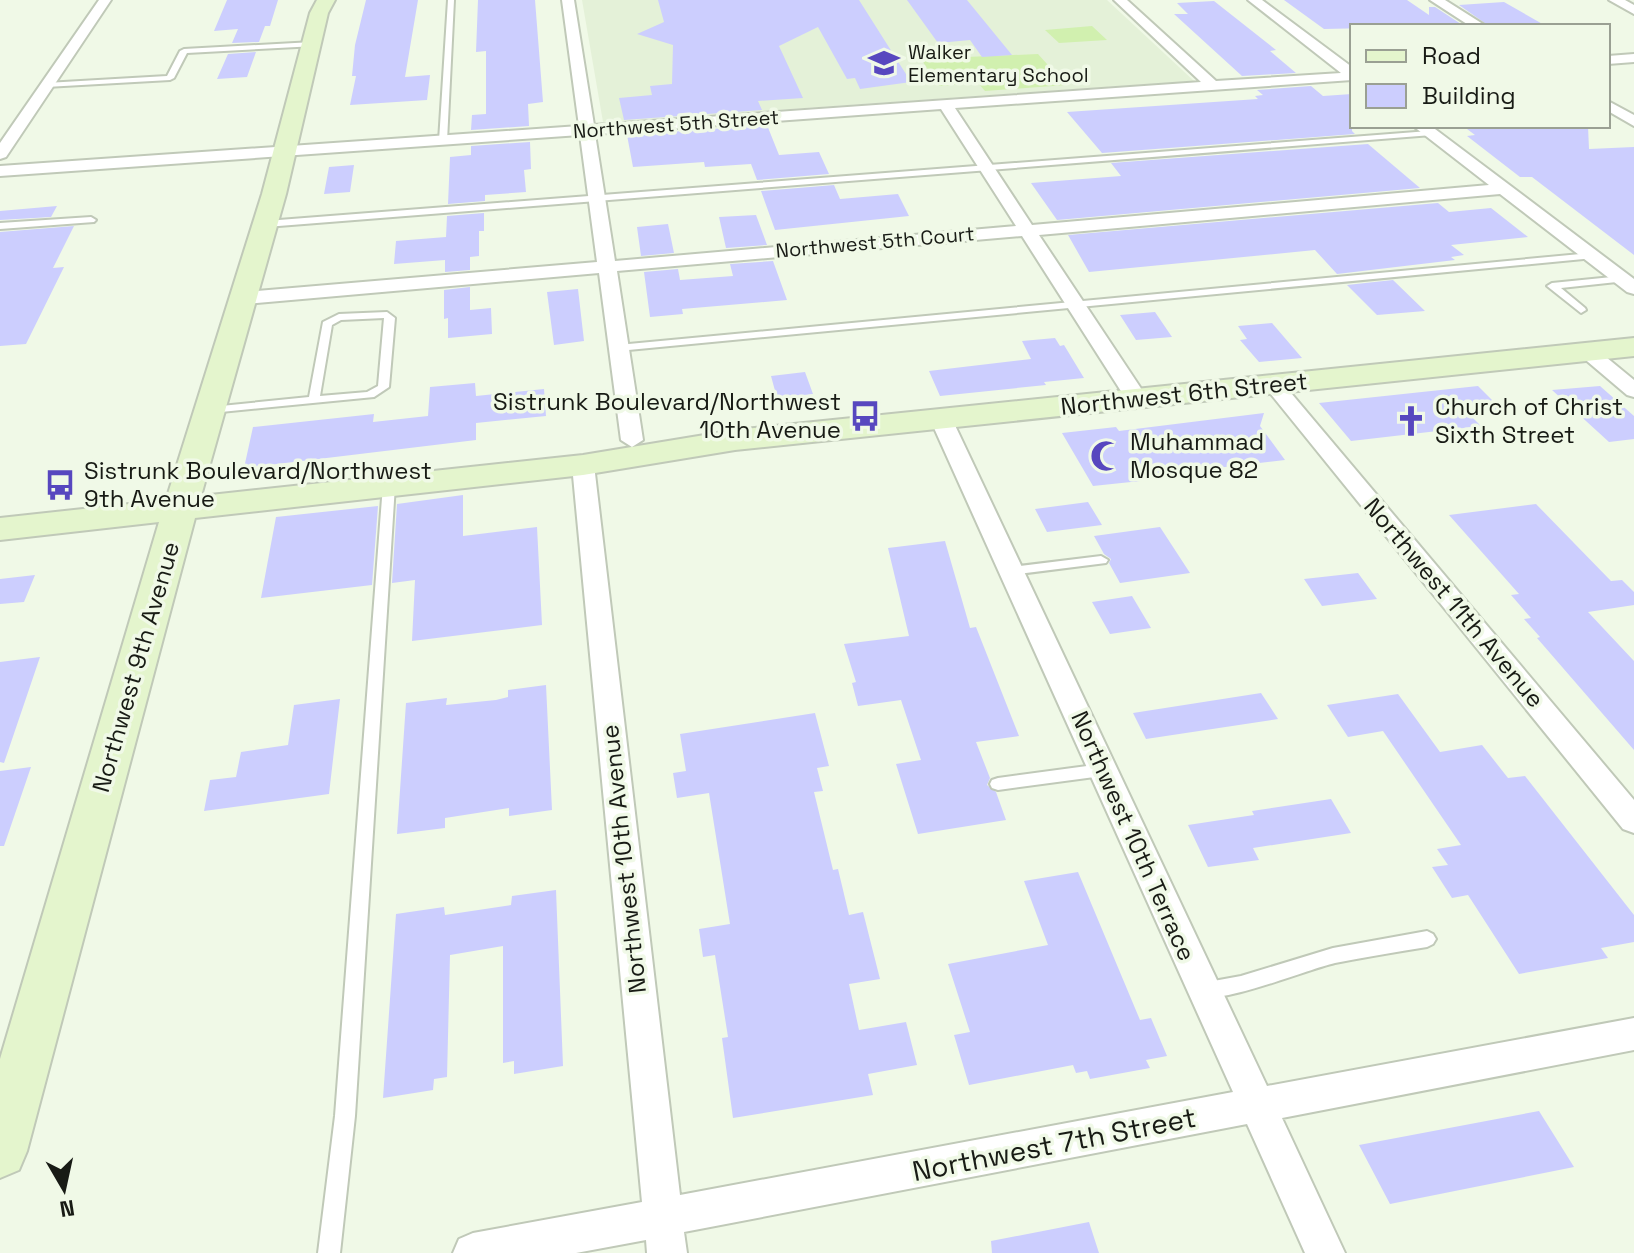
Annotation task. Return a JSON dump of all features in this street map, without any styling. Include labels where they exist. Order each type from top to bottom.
[{"type":"street","points":[[0,154],[105,0]]},
{"type":"street","name":"Northwest 9th Avenue","points":[[0,1151],[184,497],[246,298],[286,152],[319,13],[326,0]]},
{"type":"street","points":[[568,0],[632,440]]},
{"type":"street","points":[[1120,0],[1212,85]]},
{"type":"street","points":[[1254,0],[1350,73]]},
{"type":"street","points":[[1436,0],[1476,24]]},
{"type":"street","points":[[1615,0],[1634,10]]},
{"type":"street","points":[[1610,60],[1634,58]]},
{"type":"street","name":"Northwest 5th Street","points":[[0,171],[1350,75]]},
{"type":"street","points":[[944,103],[1137,399]]},
{"type":"street","points":[[1610,106],[1634,121]]},
{"type":"street","points":[[1425,129],[1628,284]]},
{"type":"street","name":"Northwest 5th Court","points":[[246,298],[1504,189]]},
{"type":"street","name":"Northwest 6th Street","points":[[0,508],[389,485],[583,465],[735,440],[1634,347]]},
{"type":"street","points":[[1588,352],[1634,391]]},
{"type":"street","name":"Northwest 11th Avenue","points":[[1273,384],[1634,821]]},
{"type":"street","name":"Northwest 10th Terrace","points":[[941,419],[1325,1253]]},
{"type":"street","name":"Northwest 6th Street","points":[[0,529],[184,497],[632,440],[735,440]]},
{"type":"street","name":"Northwest 10th Avenue","points":[[583,465],[665,1236]]},
{"type":"street","name":"Northwest 7th Street","points":[[473,1253],[665,1236],[1257,1106],[1634,1034]]},
{"type":"lane","points":[[443,141],[451,0]]},
{"type":"lane","points":[[46,85],[170,78],[184,51],[313,44]]},
{"type":"lane","points":[[266,224],[1425,129]]},
{"type":"lane","points":[[0,226],[91,220]]},
{"type":"lane","points":[[618,348],[1591,256]]},
{"type":"lane","points":[[1581,310],[1552,286],[1628,284]]},
{"type":"lane","points":[[211,410],[314,401],[370,395],[383,387],[390,318],[387,315],[339,317],[327,324],[314,401]]},
{"type":"lane","points":[[329,1253],[345,1116],[389,485]]},
{"type":"lane","points":[[1011,571],[1101,560]]},
{"type":"lane","points":[[998,784],[1102,770]]},
{"type":"lane","points":[[1203,990],[1241,984],[1333,956],[1427,939]]},
{"type":"shaded area","name":"Walker Elementary School","points":[[582,0],[1107,0],[1194,81],[603,122]]},
{"type":"green space","points":[[1092,26],[1107,40],[1059,43],[1045,30]]},
{"type":"green space","points":[[1038,54],[1066,85],[985,91],[978,83],[939,86],[921,59]]},
{"type":"building","points":[[227,0],[278,0],[270,26],[265,26],[259,42],[232,43],[238,29],[214,31]]},
{"type":"building","points":[[366,0],[418,0],[405,77],[430,75],[427,100],[350,105],[356,76],[352,76],[355,45]]},
{"type":"building","points":[[478,0],[535,0],[543,102],[528,104],[529,126],[471,130],[472,115],[486,114],[486,51],[476,52]]},
{"type":"building","points":[[658,0],[859,0],[911,82],[860,89],[855,78],[847,79],[818,27],[779,46],[803,98],[758,101],[762,110],[624,120],[619,98],[652,95],[650,86],[672,84],[673,45],[637,34],[664,22]]},
{"type":"building","points":[[907,0],[967,0],[1012,55],[982,57],[970,40],[938,43]]},
{"type":"building","points":[[1284,0],[1407,0],[1429,15],[1429,7],[1435,7],[1461,24],[1350,24],[1350,28],[1324,29]]},
{"type":"building","points":[[1214,1],[1276,50],[1270,51],[1296,73],[1242,76],[1174,14],[1188,14],[1177,3]]},
{"type":"building","points":[[1504,2],[1542,24],[1486,24],[1459,5]]},
{"type":"building","points":[[256,52],[247,77],[217,79],[228,54]]},
{"type":"building","points":[[1311,86],[1323,96],[1350,94],[1350,128],[1355,134],[1102,153],[1067,112],[1258,99],[1255,96],[1263,95],[1257,90]]},
{"type":"building","points":[[767,125],[779,155],[819,152],[829,174],[757,180],[751,164],[705,167],[704,162],[633,167],[627,135]]},
{"type":"building","points":[[1466,128],[1588,128],[1589,149],[1634,147],[1634,255],[1532,177],[1520,177],[1467,136],[1475,135]]},
{"type":"building","points":[[530,142],[531,169],[524,170],[526,192],[485,195],[485,201],[448,204],[450,157],[471,155],[471,146]]},
{"type":"building","points":[[1368,144],[1420,188],[1057,220],[1031,183],[1121,176],[1111,163]]},
{"type":"building","points":[[354,165],[350,192],[324,194],[329,167]]},
{"type":"building","points":[[834,185],[840,199],[898,194],[909,216],[775,230],[761,191]]},
{"type":"building","points":[[1438,203],[1449,212],[1491,208],[1528,237],[1451,245],[1464,255],[1451,257],[1455,260],[1337,274],[1315,250],[1089,272],[1068,235]]},
{"type":"building","points":[[57,206],[51,217],[0,220],[0,211]]},
{"type":"building","points":[[484,213],[484,231],[479,231],[479,256],[470,257],[470,270],[445,272],[445,260],[394,264],[396,241],[446,237],[447,216]]},
{"type":"building","points":[[756,215],[767,245],[726,248],[719,217]]},
{"type":"building","points":[[668,224],[674,253],[641,256],[637,227]]},
{"type":"building","points":[[74,226],[53,268],[64,267],[26,344],[0,346],[0,232]]},
{"type":"building","points":[[773,261],[787,300],[682,309],[683,314],[650,317],[644,272],[678,269],[680,280],[733,276],[730,264]]},
{"type":"building","points":[[1393,280],[1425,311],[1377,315],[1347,285]]},
{"type":"building","points":[[470,287],[470,310],[491,308],[492,334],[448,338],[448,318],[444,319],[444,290]]},
{"type":"building","points":[[578,289],[584,341],[554,345],[547,292]]},
{"type":"building","points":[[1155,312],[1172,337],[1136,340],[1120,315]]},
{"type":"building","points":[[1272,323],[1302,358],[1259,362],[1240,340],[1247,339],[1238,326]]},
{"type":"building","points":[[1055,338],[1060,346],[1064,345],[1084,378],[940,396],[929,371],[1031,359],[1022,341]]},
{"type":"building","points":[[805,372],[813,394],[777,398],[771,376]]},
{"type":"building","points":[[475,383],[476,396],[544,389],[546,416],[476,423],[476,440],[244,468],[253,427],[374,414],[373,422],[428,416],[430,387]]},
{"type":"building","points":[[1478,386],[1501,409],[1468,413],[1481,426],[1351,441],[1319,403]]},
{"type":"building","points":[[1600,386],[1634,416],[1634,439],[1609,442],[1552,390]]},
{"type":"building","points":[[1264,413],[1260,426],[1285,460],[1148,476],[1150,480],[1093,486],[1062,433],[1116,427],[1119,431]]},
{"type":"building","points":[[463,495],[463,536],[537,527],[542,625],[412,641],[415,580],[392,583],[397,504]]},
{"type":"building","points":[[1088,502],[1102,525],[1047,532],[1035,509]]},
{"type":"building","points":[[1536,504],[1611,581],[1622,580],[1634,592],[1634,605],[1588,612],[1634,661],[1634,750],[1537,638],[1540,637],[1524,619],[1531,618],[1511,595],[1519,594],[1449,515]]},
{"type":"building","points":[[378,506],[372,585],[261,598],[276,517]]},
{"type":"building","points":[[1160,527],[1190,573],[1120,583],[1109,563],[1111,559],[1104,554],[1094,536]]},
{"type":"building","points":[[945,541],[970,628],[976,627],[1019,736],[976,742],[990,778],[987,785],[996,792],[1006,820],[918,834],[896,764],[921,760],[901,700],[858,706],[852,683],[856,682],[844,644],[909,636],[888,548]]},
{"type":"building","points":[[1358,573],[1377,599],[1322,606],[1304,579]]},
{"type":"building","points":[[35,575],[24,602],[0,604],[0,579]]},
{"type":"building","points":[[1132,596],[1151,628],[1110,634],[1092,602]]},
{"type":"building","points":[[40,657],[4,763],[0,762],[0,662]]},
{"type":"building","points":[[546,685],[552,810],[509,816],[509,808],[445,818],[445,828],[397,834],[406,703],[447,698],[446,705],[496,700],[508,697],[508,690]]},
{"type":"building","points":[[1261,693],[1278,719],[1146,739],[1133,713]]},
{"type":"building","points":[[1398,694],[1440,752],[1482,745],[1508,778],[1525,776],[1634,915],[1634,942],[1601,948],[1608,958],[1519,974],[1468,895],[1452,898],[1432,867],[1448,865],[1437,849],[1461,845],[1383,731],[1348,737],[1327,705]]},
{"type":"building","points":[[340,699],[329,794],[204,811],[210,780],[236,777],[241,752],[288,745],[294,705]]},
{"type":"building","points":[[815,713],[829,766],[817,768],[823,791],[814,792],[833,870],[838,869],[849,915],[863,912],[880,979],[849,984],[859,1030],[906,1022],[917,1065],[868,1074],[873,1095],[733,1118],[722,1038],[728,1037],[715,955],[703,957],[699,929],[730,924],[709,793],[677,798],[673,773],[686,771],[680,734]]},
{"type":"building","points":[[31,767],[4,846],[0,846],[0,771]]},
{"type":"building","points":[[1331,799],[1351,833],[1253,848],[1259,860],[1208,867],[1188,825],[1254,815],[1252,811]]},
{"type":"building","points":[[1078,872],[1140,1020],[1151,1018],[1167,1056],[1146,1060],[1150,1068],[1090,1079],[1087,1071],[1076,1073],[1073,1065],[969,1085],[954,1035],[970,1032],[948,964],[1048,945],[1024,881]]},
{"type":"building","points":[[556,890],[563,1066],[514,1074],[514,1061],[503,1063],[503,946],[450,955],[447,1077],[434,1079],[433,1090],[383,1098],[396,914],[444,907],[445,915],[511,905],[512,896]]},
{"type":"building","points":[[1539,1111],[1574,1167],[1390,1204],[1359,1145]]},
{"type":"building","points":[[1089,1222],[1099,1253],[992,1253],[991,1241]]},
{"type":"place","name":"Walker Elementary School","points":[[884,63]]},
{"type":"place","name":"Sistrunk Boulevard/Northwest 10th Avenue","points":[[865,416]]},
{"type":"place","name":"Church of Christ Sixth Street","points":[[1411,421]]},
{"type":"place","name":"Muhammad Mosque 82","points":[[1106,456]]},
{"type":"place","name":"Sistrunk Boulevard/Northwest 9th Avenue","points":[[60,485]]}]
